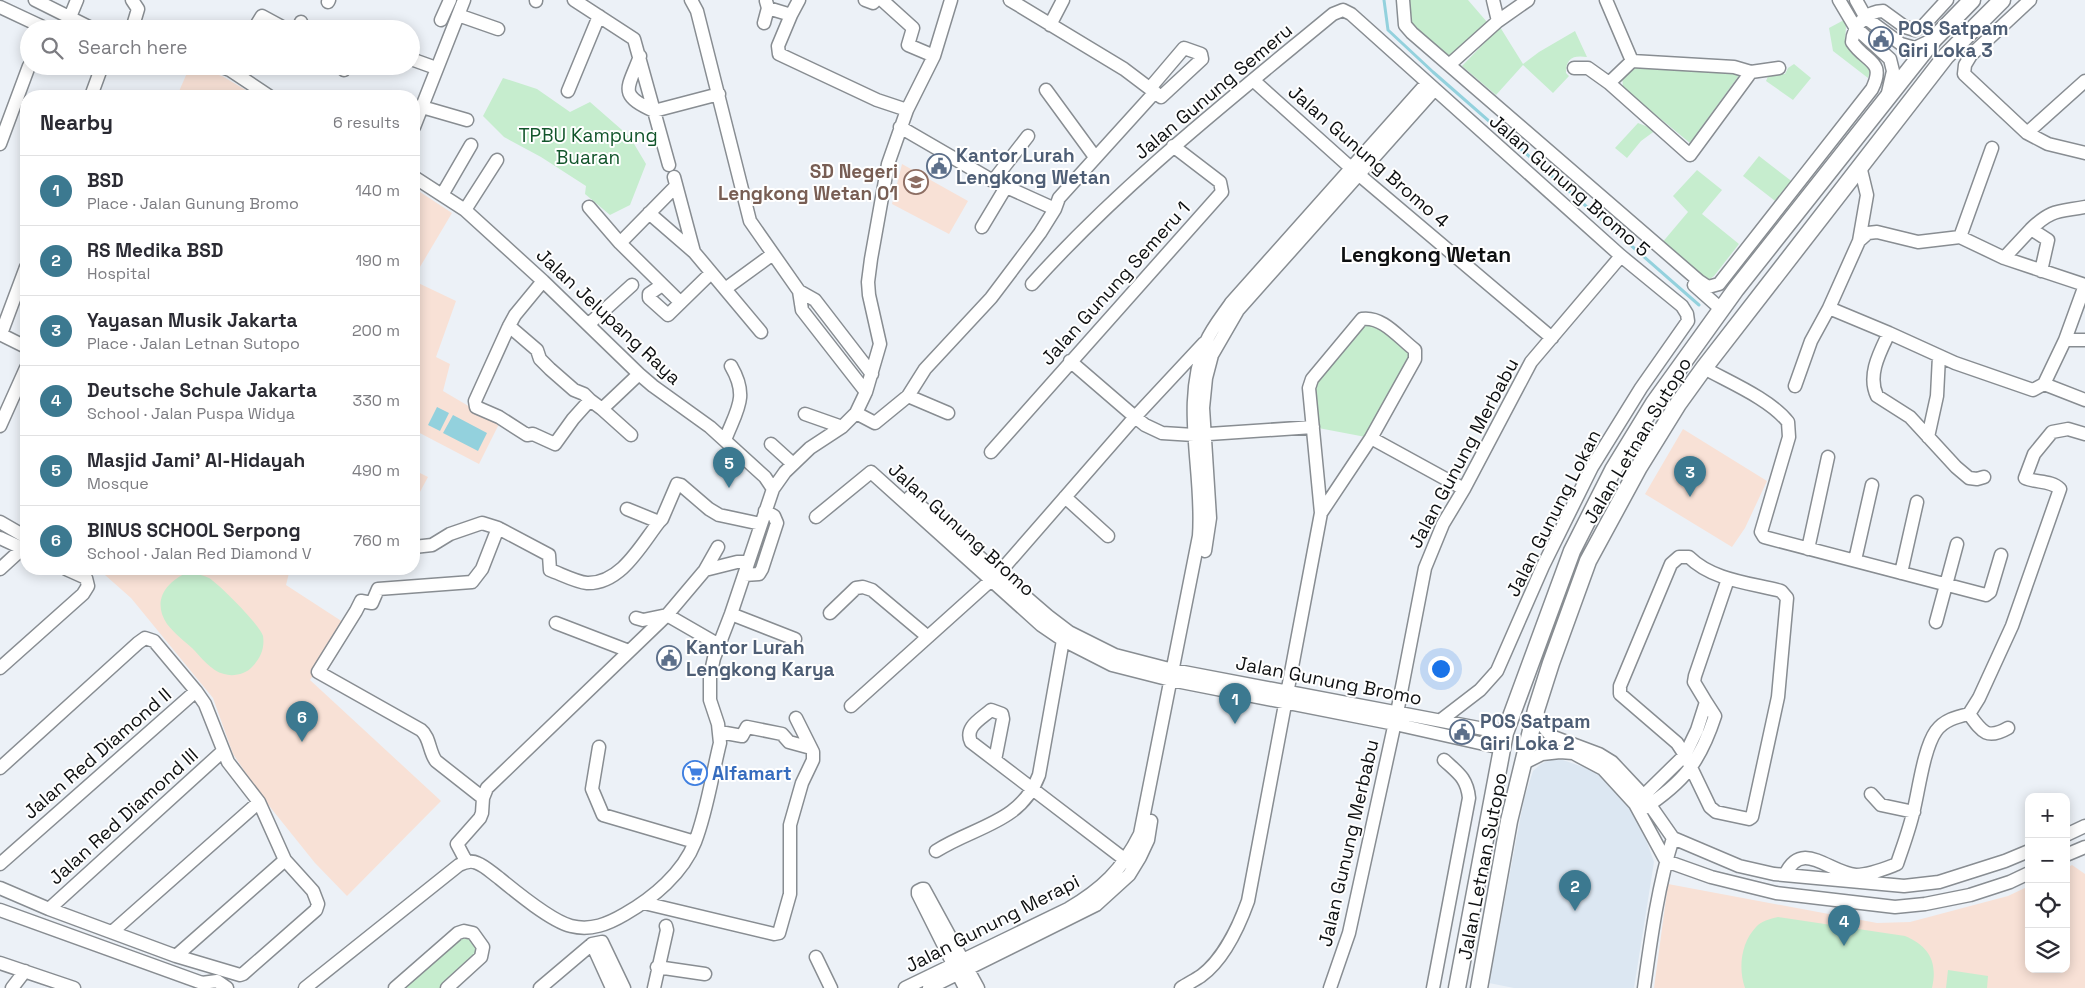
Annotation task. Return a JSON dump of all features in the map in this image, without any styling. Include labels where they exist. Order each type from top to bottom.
[{"type":"main road","name":"Jalan Letnan Sutopo","points":[[1457,988],[1504,741],[1572,551],[1613,470],[1654,403],[1722,310],[1934,39],[1972,0]]},
{"type":"main road","name":"Jalan Letnan Sutopo","points":[[1479,988],[1509,821],[1522,764],[1551,663],[1588,561],[1639,466],[1678,404],[1704,368],[1859,175],[1946,56],[2002,0]]},
{"type":"street","points":[[35,0],[76,20]]},
{"type":"street","points":[[70,17],[78,0]]},
{"type":"street","points":[[132,0],[138,9],[135,20]]},
{"type":"street","points":[[442,20],[450,0]]},
{"type":"street","points":[[420,112],[464,0]]},
{"type":"street","points":[[574,0],[634,39],[668,165]]},
{"type":"street","points":[[798,0],[778,46],[779,54],[877,100],[907,110]]},
{"type":"street","points":[[865,0],[873,4],[876,0]]},
{"type":"street","points":[[882,0],[913,28],[908,45],[934,56]]},
{"type":"street","points":[[305,988],[459,864],[466,862],[479,863],[532,904],[570,926],[599,927],[644,903],[677,871],[695,842],[720,743],[720,732],[708,691],[710,676],[773,489],[785,472],[810,448],[842,427],[856,413],[872,374],[880,344],[869,295],[871,259],[888,164],[907,110],[934,56],[950,0]]},
{"type":"street","points":[[856,413],[875,423],[908,396],[925,369],[991,298],[1040,233],[1055,209],[1059,198],[1153,90],[1124,69],[1010,0]]},
{"type":"street","points":[[1050,24],[1063,0]]},
{"type":"street","points":[[1395,0],[1398,28],[1403,34],[1722,310]]},
{"type":"street","points":[[1404,0],[1405,25],[1708,287],[1719,284],[1872,89],[1878,76],[1877,67],[1852,42],[1855,27],[1871,13],[1883,11],[1905,27],[1916,30],[1923,26],[1947,0]]},
{"type":"street","points":[[1493,0],[1498,20]]},
{"type":"street","points":[[1449,65],[1498,20],[1528,0]]},
{"type":"street","points":[[1606,0],[1632,62]]},
{"type":"street","points":[[1839,0],[1855,27],[1890,59],[1893,65],[1886,99]]},
{"type":"street","points":[[1856,0],[1866,18],[1901,44],[1915,48],[1934,39]]},
{"type":"street","points":[[2030,0],[1971,55],[1965,65],[1964,74],[2027,133],[2048,144],[2085,153]]},
{"type":"street","points":[[694,1],[750,221],[799,291],[815,300],[872,374]]},
{"type":"street","points":[[764,23],[767,4],[791,15]]},
{"type":"street","points":[[0,7],[27,20]]},
{"type":"street","name":"Jalan Gunung Semeru","points":[[1032,284],[1054,259],[1173,146],[1333,14],[1343,10],[1351,14],[1430,87]]},
{"type":"street","points":[[458,15],[498,29]]},
{"type":"street","points":[[260,20],[262,16],[269,20]]},
{"type":"street","points":[[568,91],[598,16]]},
{"type":"street","points":[[640,56],[629,85],[628,94],[631,99],[653,109],[718,92]]},
{"type":"street","points":[[420,62],[436,68]]},
{"type":"street","points":[[1608,83],[1632,62],[1734,67],[1752,72],[1779,68]]},
{"type":"street","points":[[1574,68],[1588,68],[1608,83],[1693,160],[1752,72]]},
{"type":"street","points":[[20,90],[26,75]]},
{"type":"street","points":[[93,90],[99,75]]},
{"type":"street","points":[[238,75],[260,90]]},
{"type":"street","name":"Jalan Gunung Bromo 4","points":[[1253,80],[1355,171],[1552,338]]},
{"type":"street","points":[[2027,133],[2085,81]]},
{"type":"street","points":[[851,706],[995,577],[1135,417],[1207,341],[1231,303],[1355,171],[1430,87]]},
{"type":"street","name":"Jalan Gunung Bromo 5","points":[[1430,87],[1621,256],[1682,306],[1687,314]]},
{"type":"street","points":[[0,144],[20,90]]},
{"type":"street","points":[[1046,90],[1095,158]]},
{"type":"street","points":[[422,107],[467,120]]},
{"type":"street","points":[[900,127],[993,181],[1055,209]]},
{"type":"street","points":[[993,181],[1028,136]]},
{"type":"street","points":[[442,194],[471,146]]},
{"type":"street","name":"Jalan Gunung Semeru 1","points":[[991,452],[1222,192],[1220,182],[1173,146]]},
{"type":"street","points":[[1960,237],[1992,148]]},
{"type":"street","points":[[465,210],[497,160]]},
{"type":"street","points":[[1200,435],[1206,378],[1212,355],[1238,310],[1355,171]]},
{"type":"street","points":[[1795,386],[1811,341],[1829,308],[1859,241],[1867,194],[1859,175]]},
{"type":"street","name":"Jalan Jelupang Raya","points":[[420,181],[465,210],[589,324],[639,374],[725,440],[765,477],[773,489]]},
{"type":"street","points":[[620,243],[675,182],[694,252]]},
{"type":"street","points":[[982,227],[1006,187]]},
{"type":"street","points":[[589,207],[620,243],[680,302]]},
{"type":"street","points":[[2004,258],[2031,229],[2052,212],[2085,207]]},
{"type":"street","points":[[649,213],[694,252],[761,332]]},
{"type":"street","points":[[2031,229],[2048,240],[2041,271]]},
{"type":"street","points":[[1829,308],[1939,356],[2033,390],[2044,384],[2064,340],[2085,285],[2004,258],[1960,237],[1918,242],[1872,232],[1859,241]]},
{"type":"street","points":[[725,289],[773,254]]},
{"type":"street","name":"Jalan Gunung Merbabu","points":[[1330,988],[1349,933],[1396,718],[1425,568],[1443,524],[1464,489],[1531,362],[1621,256]]},
{"type":"street","points":[[662,285],[650,294],[649,298],[666,315],[671,314],[680,302],[711,273]]},
{"type":"street","points":[[543,281],[515,315],[509,326],[475,401],[476,407],[499,417],[526,434],[533,434],[553,444],[556,443],[573,419],[590,400]]},
{"type":"street","points":[[20,284],[1,334],[20,344]]},
{"type":"street","points":[[589,324],[632,285]]},
{"type":"street","points":[[799,291],[802,310],[866,392]]},
{"type":"street","name":"Jalan Gunung Lokan","points":[[1441,720],[1480,690],[1497,671],[1543,566],[1592,467],[1641,388],[1687,324],[1687,314]]},
{"type":"street","points":[[1181,988],[1202,975],[1224,950],[1239,926],[1248,901],[1321,513],[1309,388],[1312,379],[1362,319],[1372,318],[1382,323],[1415,350],[1416,354],[1371,438],[1321,513]]},
{"type":"street","points":[[817,328],[830,319]]},
{"type":"street","points":[[509,326],[538,350],[540,359],[550,369],[574,390],[584,394],[631,435]]},
{"type":"street","points":[[1200,435],[1192,408],[1196,377],[1207,341],[1226,331]]},
{"type":"street","points":[[1889,333],[1878,355],[1872,380],[1877,396],[1910,417],[1956,467],[1970,478],[1984,477]]},
{"type":"street","points":[[2064,340],[2085,340]]},
{"type":"street","points":[[1928,437],[1937,396],[1939,356]]},
{"type":"street","points":[[1070,361],[1145,425],[1162,433],[1200,435],[1313,427]]},
{"type":"street","points":[[725,440],[741,398],[740,381],[731,366]]},
{"type":"street","points":[[1704,368],[1756,397],[1788,422],[1789,438],[1762,535],[1767,539],[1855,560],[1945,585],[1989,594],[2001,555]]},
{"type":"street","points":[[602,409],[639,374]]},
{"type":"street","points":[[0,426],[20,381]]},
{"type":"street","points":[[2044,384],[2085,400]]},
{"type":"street","points":[[908,396],[948,413]]},
{"type":"street","points":[[805,414],[842,427]]},
{"type":"street","points":[[1785,875],[1790,864],[1800,858],[1813,859],[1844,873],[1857,875],[1878,872],[1897,864],[1914,812],[1929,746],[1935,732],[1949,719],[1969,714],[1979,698],[2012,626],[2060,489],[2056,485],[2034,482],[2025,478],[2034,454],[2052,432],[2068,429],[2085,434]]},
{"type":"street","name":"Jalan Gunung Merapi","points":[[929,988],[961,967],[1091,895],[1130,864],[1140,834],[1176,676],[1199,536],[1201,515],[1200,435]]},
{"type":"street","points":[[1371,438],[1464,489]]},
{"type":"street","points":[[771,444],[793,464]]},
{"type":"street","points":[[1808,549],[1828,457]]},
{"type":"street","name":"Jalan Gunung Bromo","points":[[816,517],[871,472],[882,473],[995,577],[1048,616],[1066,636],[1115,656],[1176,676],[1396,718],[1504,741]]},
{"type":"street","points":[[420,546],[432,545],[450,534],[482,523],[498,528],[549,555],[550,570],[589,583],[619,573],[662,520],[677,484],[681,485],[719,515],[761,524]]},
{"type":"street","points":[[1855,560],[1872,485]]},
{"type":"street","points":[[1065,497],[1108,536]]},
{"type":"street","points":[[1901,573],[1916,502]]},
{"type":"street","points":[[627,509],[660,522]]},
{"type":"street","points":[[744,574],[759,574],[762,569],[777,523],[774,516],[766,511]]},
{"type":"street","points":[[0,522],[20,536]]},
{"type":"street","points":[[483,798],[436,761],[432,756],[424,733],[318,671],[356,612],[361,600],[372,603],[378,589],[472,582],[482,569],[498,528]]},
{"type":"street","points":[[0,538],[20,539]]},
{"type":"street","points":[[1936,622],[1956,544]]},
{"type":"street","points":[[0,569],[20,545]]},
{"type":"street","points":[[466,862],[458,844],[480,818],[483,798],[487,788],[667,615],[705,570],[718,547]]},
{"type":"street","points":[[1679,557],[1689,557],[1698,565],[1728,579],[1782,591],[1787,598],[1787,615],[1778,698],[1752,817],[1746,820],[1716,812],[1710,807],[1685,755],[1677,743],[1620,694],[1620,686],[1671,564],[1679,557]]},
{"type":"street","points":[[705,570],[737,562],[748,562]]},
{"type":"street","points":[[0,668],[84,594],[88,586],[86,578],[79,575]]},
{"type":"street","points":[[1642,804],[1667,792],[1692,768],[1707,740],[1715,716],[1694,682],[1728,579]]},
{"type":"street","points":[[830,613],[856,588],[863,587],[872,590],[928,637]]},
{"type":"street","points":[[731,614],[795,639]]},
{"type":"street","points":[[636,618],[643,620],[667,615],[719,645]]},
{"type":"street","points":[[556,623],[629,651]]},
{"type":"street","points":[[936,851],[1005,817],[1033,791],[1039,775],[1066,636]]},
{"type":"street","points":[[0,768],[145,638],[154,641],[196,691],[212,718],[228,762],[259,802],[285,860],[313,891],[316,898],[316,910],[244,974],[237,975],[176,956],[49,909],[0,888]]},
{"type":"street","name":"Jalan Red Diamond II","points":[[0,864],[196,691]]},
{"type":"street","points":[[1642,804],[1685,755],[1697,730],[1706,702]]},
{"type":"street","points":[[1536,710],[1542,724],[1552,736],[1600,754],[1612,762],[1642,804],[1666,861],[1711,877],[1776,893],[1895,907],[1925,904],[1970,895],[2010,882],[2025,875]]},
{"type":"street","points":[[1969,714],[1979,728],[1992,735],[1997,735],[2008,728]]},
{"type":"street","points":[[644,903],[774,934],[779,933],[790,894],[790,825],[802,783],[813,760],[813,752],[796,718]]},
{"type":"street","name":"Jalan Gunung Bromo","points":[[1396,718],[1441,720],[1504,741]]},
{"type":"street","points":[[720,732],[742,736],[747,727],[782,734],[789,742],[811,748]]},
{"type":"street","points":[[599,747],[592,786],[603,815],[695,842]]},
{"type":"street","name":"Jalan Red Diamond III","points":[[49,909],[223,751]]},
{"type":"street","points":[[1522,764],[1542,754],[1572,753],[1603,769],[1642,804],[1673,838],[1739,866],[1785,875],[1904,886],[1939,882],[2025,853]]},
{"type":"street","points":[[995,760],[1130,864]]},
{"type":"street","points":[[1433,988],[1469,798],[1468,787],[1463,778],[1444,760]]},
{"type":"street","points":[[1871,794],[1881,804],[1914,812]]},
{"type":"street","points":[[112,932],[259,802]]},
{"type":"street","points":[[2070,832],[2085,826]]},
{"type":"street","points":[[1644,988],[1666,861],[1673,838]]},
{"type":"street","points":[[2070,853],[2085,847]]},
{"type":"street","points":[[176,956],[285,860]]},
{"type":"street","points":[[965,988],[961,967],[924,889],[922,889],[918,891],[918,894],[961,967],[978,988]]},
{"type":"street","points":[[0,910],[204,985],[217,981],[227,988]]},
{"type":"street","points":[[654,988],[668,930],[666,926]]},
{"type":"street","points":[[395,988],[458,933],[464,931],[473,933],[483,947],[481,957],[447,988]]},
{"type":"street","points":[[540,988],[597,943]]},
{"type":"street","points":[[597,943],[612,988]]},
{"type":"street","points":[[597,943],[624,988]]},
{"type":"street","points":[[816,956],[831,988]]},
{"type":"street","points":[[0,963],[74,988]]},
{"type":"street","points":[[658,967],[705,974]]},
{"type":"street","name":"Jalan Gunung Merapi","points":[[905,988],[961,967]]},
{"type":"street","points":[[12,988],[25,971]]},
{"type":"shaded area","points":[[186,75],[219,75],[246,90],[180,90]]},
{"type":"shaded area","name":"SD Negeri Lengkong Wetan 01","points":[[902,164],[968,201],[949,234],[892,204]]},
{"type":"shaded area","points":[[420,192],[452,213],[420,267]]},
{"type":"shaded area","points":[[420,284],[456,301],[436,357],[450,364],[443,391],[499,424],[479,464],[420,433]]},
{"type":"shaded area","points":[[1683,429],[1767,481],[1745,528],[1732,547],[1645,494]]},
{"type":"shaded area","points":[[420,473],[428,477],[420,492]]},
{"type":"shaded area","points":[[105,575],[288,575],[286,585],[346,624],[310,680],[441,801],[347,896],[315,863],[262,797],[233,754],[213,698],[131,598]]},
{"type":"shaded area","points":[[1551,759],[1563,760],[1600,773],[1630,808],[1642,828],[1654,862],[1634,988],[1514,988],[1489,983],[1524,799],[1533,771]]},
{"type":"shaded area","points":[[2072,865],[2085,874],[2085,988],[1654,988],[1668,884],[1877,923],[1910,922],[2008,896],[2025,888],[2025,973],[2070,973],[2070,866]]},
{"type":"green space","points":[[1410,0],[1468,0],[1487,22],[1448,59],[1409,23]]},
{"type":"green space","points":[[1844,20],[1846,25],[1845,45],[1871,68],[1868,78],[1833,51],[1829,28]]},
{"type":"green space","points":[[1500,27],[1523,64],[1539,52],[1575,31],[1587,57],[1574,57],[1569,61],[1566,73],[1569,76],[1553,93],[1523,65],[1496,95],[1462,66]]},
{"type":"green space","points":[[1794,64],[1811,78],[1793,100],[1766,81],[1769,74],[1785,74],[1788,68]]},
{"type":"green space","points":[[1634,65],[1734,71],[1740,74],[1690,143],[1623,88],[1622,74]]},
{"type":"green space","name":"TPBU Kampung Buaran","points":[[503,78],[537,89],[570,112],[590,102],[630,137],[646,164],[630,205],[610,215],[585,194],[586,186],[541,157],[504,137],[483,116]]},
{"type":"green space","points":[[1638,123],[1656,130],[1641,141],[1627,158],[1615,148]]},
{"type":"green space","points":[[1759,156],[1794,183],[1779,204],[1743,176]]},
{"type":"green space","points":[[1697,170],[1722,190],[1702,214],[1739,244],[1714,276],[1706,282],[1661,244],[1688,212],[1673,196]]},
{"type":"green space","points":[[1372,318],[1416,354],[1371,438],[1313,427],[1312,379],[1362,319]]},
{"type":"green space","points":[[183,575],[200,575],[209,578],[230,596],[255,623],[263,636],[263,645],[260,657],[249,669],[239,674],[231,675],[215,670],[167,624],[163,616],[161,601],[167,587]]},
{"type":"green space","points":[[1778,917],[1905,936],[1920,945],[1930,956],[1934,970],[1932,988],[1745,988],[1741,964],[1747,940],[1758,925]]},
{"type":"green space","points":[[458,927],[485,953],[453,988],[388,988]]},
{"type":"green space","points":[[1948,970],[1988,976],[1987,988],[1946,988]]},
{"type":"water","points":[[437,407],[449,413],[440,431],[428,425]]},
{"type":"water","points":[[453,415],[487,433],[478,451],[443,433]]},
{"type":"waterway","points":[[1384,0],[1388,30],[1433,72],[1699,305]]},
{"type":"place","name":"POS Satpam Giri Loka 3","points":[[1881,39]]},
{"type":"place","name":"Kantor Lurah Lengkong Wetan","points":[[939,166]]},
{"type":"place","name":"SD Negeri Lengkong Wetan 01","points":[[916,182]]},
{"type":"place","name":"Masjid Jami' Al-Hidayah","points":[[729,488]]},
{"type":"place","name":"Yayasan Musik Jakarta","points":[[1690,497]]},
{"type":"place","name":"Kantor Lurah Lengkong Karya","points":[[669,658]]},
{"type":"place","name":"BSD","points":[[1235,724]]},
{"type":"place","name":"POS Satpam Giri Loka 2","points":[[1462,732]]},
{"type":"place","name":"BINUS SCHOOL Serpong","points":[[302,742]]},
{"type":"place","name":"Alfamart","points":[[695,773]]},
{"type":"place","name":"RS Medika BSD","points":[[1575,911]]},
{"type":"place","name":"Deutsche Schule Jakarta","points":[[1844,946]]},
{"type":"district","name":"Lengkong Wetan","points":[[1426,255]]}]
